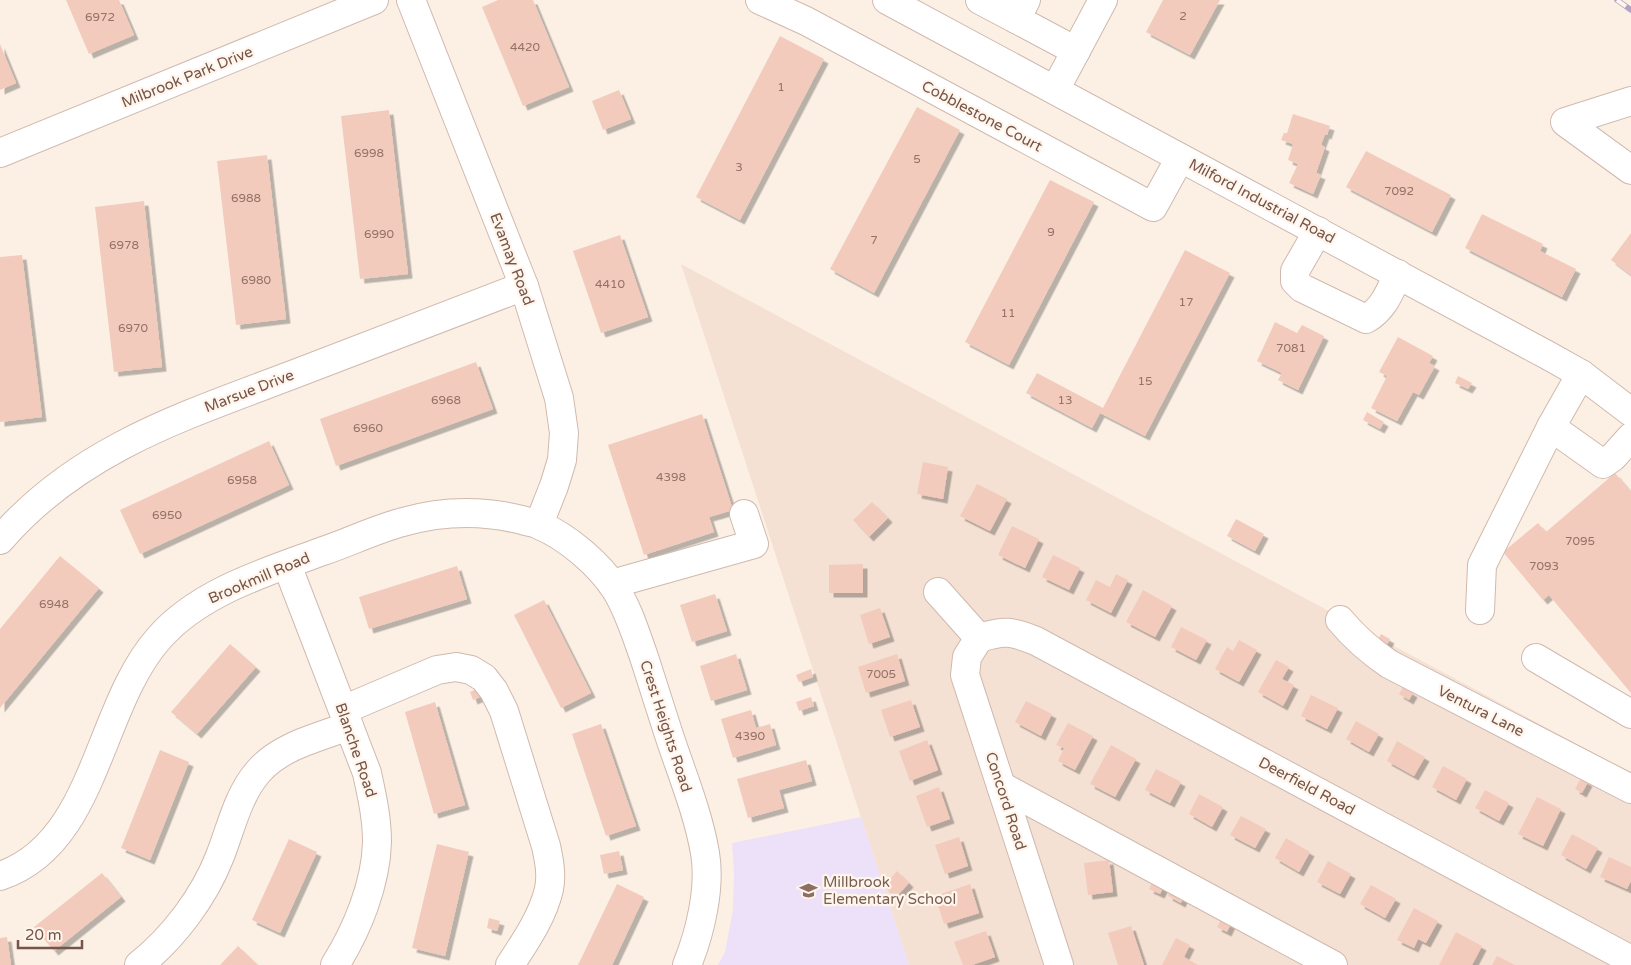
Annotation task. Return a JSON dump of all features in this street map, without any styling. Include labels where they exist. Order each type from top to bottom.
[{"type":"street","name":"Milbrook Park Drive","points":[[0,153],[374,0]]},
{"type":"street","name":"Evamay Road","points":[[411,0],[524,286],[559,398],[564,433],[562,460],[539,524]]},
{"type":"street","name":"Cobblestone Court","points":[[760,0],[806,21],[1153,207],[1180,158]]},
{"type":"street","name":"Milford Industrial Road","points":[[887,0],[1581,374],[1631,412]]},
{"type":"street","points":[[980,0],[1021,10],[1076,51]]},
{"type":"street","points":[[1055,90],[1103,0]]},
{"type":"street","points":[[1631,101],[1565,122],[1631,170]]},
{"type":"street","points":[[1318,231],[1295,271],[1295,281],[1302,288],[1366,319],[1374,315],[1382,307],[1398,274]]},
{"type":"street","name":"Marsue Drive","points":[[0,540],[17,520],[61,482],[107,452],[169,422],[524,286]]},
{"type":"street","points":[[1480,610],[1482,565],[1551,427],[1581,374]]},
{"type":"street","points":[[1551,427],[1603,464],[1613,457],[1631,437]]},
{"type":"street","name":"Brookmill Road","points":[[0,876],[36,857],[55,838],[72,813],[85,788],[128,682],[160,637],[185,613],[214,595],[287,565],[402,522],[440,515],[472,512],[502,515],[539,524]]},
{"type":"street","points":[[612,584],[754,544],[744,514]]},
{"type":"street","name":"Crest Heights Road","points":[[539,524],[569,543],[599,566],[618,593],[633,625],[696,818],[706,856],[706,889],[699,929],[687,965]]},
{"type":"street","name":"Blanche Road","points":[[287,565],[367,773],[374,806],[377,842],[373,874],[360,915],[341,956],[334,965]]},
{"type":"street","points":[[938,592],[979,638]]},
{"type":"street","name":"Ventura Lane","points":[[1340,620],[1352,636],[1370,652],[1390,664],[1631,789]]},
{"type":"street","name":"Deerfield Road","points":[[979,638],[1000,632],[1020,634],[1036,641],[1619,959]]},
{"type":"street","name":"Concord Road","points":[[979,638],[966,657],[965,675],[1059,965]]},
{"type":"street","points":[[1536,658],[1631,714]]},
{"type":"street","points":[[139,965],[177,928],[201,895],[219,858],[243,795],[258,772],[274,758],[290,748],[437,670],[456,668],[471,670],[484,678],[494,691],[504,711],[546,846],[550,866],[549,888],[540,913],[510,965]]},
{"type":"street","points":[[1001,786],[1333,965]]},
{"type":"shaded area","points":[[681,264],[1631,773],[1631,965],[909,965]]},
{"type":"shaded area","name":"Millbrook Elementary School","points":[[861,817],[909,965],[718,965],[725,952],[733,909],[734,872],[732,843]]},
{"type":"building","points":[[66,0],[119,0],[134,35],[89,54]]},
{"type":"building","points":[[498,0],[533,0],[569,87],[523,106],[482,7]]},
{"type":"building","points":[[1163,0],[1220,0],[1190,55],[1146,32]]},
{"type":"building","points":[[780,36],[824,59],[740,220],[696,197]]},
{"type":"building","points":[[0,44],[16,83],[0,90]]},
{"type":"building","points":[[619,90],[631,119],[603,130],[592,101]]},
{"type":"building","points":[[917,107],[960,130],[874,293],[830,269]]},
{"type":"building","points":[[389,110],[408,274],[360,279],[341,116]]},
{"type":"building","points":[[1293,114],[1330,126],[1321,145],[1325,147],[1316,173],[1321,175],[1313,194],[1289,183],[1298,164],[1288,160],[1293,144],[1281,140],[1284,133],[1287,133]]},
{"type":"building","points":[[1366,151],[1451,195],[1432,232],[1346,187]]},
{"type":"building","points":[[267,155],[286,319],[236,325],[217,161]]},
{"type":"building","points":[[1050,180],[1094,202],[1009,365],[965,342]]},
{"type":"building","points":[[144,201],[162,367],[114,372],[95,207]]},
{"type":"building","points":[[1482,214],[1543,244],[1540,251],[1576,269],[1562,297],[1465,248]]},
{"type":"building","points":[[1631,233],[1631,275],[1611,260]]},
{"type":"building","points":[[620,235],[648,317],[601,333],[573,251]]},
{"type":"building","points":[[1185,250],[1230,273],[1145,436],[1100,413],[1092,428],[1026,393],[1037,373],[1103,408]]},
{"type":"building","points":[[22,255],[42,417],[0,422],[0,257]]},
{"type":"building","points":[[1275,322],[1297,333],[1302,325],[1324,336],[1298,390],[1278,380],[1282,373],[1257,361]]},
{"type":"building","points":[[1398,337],[1433,356],[1429,363],[1435,366],[1419,395],[1413,392],[1397,421],[1371,408],[1387,376],[1379,372]]},
{"type":"building","points":[[476,362],[493,409],[336,466],[320,419]]},
{"type":"building","points":[[1458,376],[1472,383],[1468,389],[1455,383]]},
{"type":"building","points":[[1367,412],[1384,422],[1380,429],[1363,420]]},
{"type":"building","points":[[702,414],[733,510],[709,517],[714,532],[644,555],[608,445]]},
{"type":"building","points":[[269,441],[289,485],[140,554],[120,510]]},
{"type":"building","points":[[923,462],[948,467],[943,499],[917,494]]},
{"type":"building","points":[[1615,473],[1631,492],[1631,693],[1549,595],[1543,600],[1503,552],[1538,523],[1546,532]]},
{"type":"building","points":[[977,484],[1007,499],[990,531],[960,516]]},
{"type":"building","points":[[872,502],[888,518],[869,537],[853,520]]},
{"type":"building","points":[[1236,519],[1264,534],[1255,551],[1227,536]]},
{"type":"building","points":[[1012,526],[1039,539],[1025,568],[998,555]]},
{"type":"building","points":[[1053,555],[1080,568],[1069,590],[1042,577]]},
{"type":"building","points":[[60,556],[99,588],[0,708],[0,629]]},
{"type":"building","points":[[863,564],[863,593],[829,593],[829,565]]},
{"type":"building","points":[[457,566],[467,599],[369,629],[359,597]]},
{"type":"building","points":[[1116,574],[1128,580],[1111,613],[1086,600],[1096,580],[1110,587]]},
{"type":"building","points":[[1143,590],[1172,606],[1155,637],[1126,622]]},
{"type":"building","points":[[715,594],[727,631],[692,642],[680,605]]},
{"type":"building","points":[[544,600],[591,693],[561,708],[514,615]]},
{"type":"building","points":[[880,608],[890,637],[869,644],[860,615]]},
{"type":"building","points":[[1181,627],[1207,640],[1196,660],[1171,647]]},
{"type":"building","points":[[1381,634],[1390,639],[1385,648],[1376,643]]},
{"type":"building","points":[[1239,640],[1257,650],[1239,682],[1215,669],[1227,647],[1233,651]]},
{"type":"building","points":[[230,644],[256,667],[197,734],[171,712]]},
{"type":"building","points":[[736,654],[747,690],[711,701],[700,666]]},
{"type":"building","points":[[897,654],[905,681],[866,693],[858,667]]},
{"type":"building","points":[[1276,660],[1289,667],[1282,679],[1294,685],[1283,706],[1258,692]]},
{"type":"building","points":[[811,669],[813,677],[799,682],[796,675]]},
{"type":"building","points":[[481,687],[485,695],[473,700],[470,692]]},
{"type":"building","points":[[1403,687],[1413,693],[1409,700],[1399,694]]},
{"type":"building","points":[[1311,695],[1338,708],[1327,729],[1301,716]]},
{"type":"building","points":[[811,697],[814,706],[799,711],[796,702]]},
{"type":"building","points":[[911,700],[920,727],[890,737],[881,710]]},
{"type":"building","points":[[1026,701],[1052,714],[1041,736],[1015,722]]},
{"type":"building","points":[[435,702],[465,805],[434,814],[405,712]]},
{"type":"building","points":[[751,710],[756,728],[770,724],[776,745],[733,758],[721,719]]},
{"type":"building","points":[[1356,721],[1379,734],[1369,752],[1346,739]]},
{"type":"building","points":[[1068,723],[1093,736],[1075,770],[1058,761],[1064,748],[1056,745]]},
{"type":"building","points":[[601,724],[636,826],[606,836],[572,734]]},
{"type":"building","points":[[927,740],[938,770],[910,781],[899,751]]},
{"type":"building","points":[[1397,741],[1425,757],[1414,776],[1387,761]]},
{"type":"building","points":[[1111,745],[1136,759],[1115,797],[1090,784]]},
{"type":"building","points":[[160,750],[189,762],[150,860],[121,848]]},
{"type":"building","points":[[806,760],[812,781],[779,790],[784,808],[748,818],[737,779]]},
{"type":"building","points":[[1443,766],[1467,779],[1456,800],[1432,787]]},
{"type":"building","points":[[1156,769],[1181,782],[1170,803],[1145,790]]},
{"type":"building","points":[[1581,778],[1588,782],[1582,793],[1575,789]]},
{"type":"building","points":[[939,787],[950,819],[927,827],[916,796]]},
{"type":"building","points":[[1485,790],[1509,803],[1499,821],[1475,808]]},
{"type":"building","points":[[1199,794],[1223,807],[1212,827],[1189,814]]},
{"type":"building","points":[[1537,797],[1561,809],[1543,846],[1518,834]]},
{"type":"building","points":[[1241,816],[1266,829],[1255,848],[1230,835]]},
{"type":"building","points":[[1572,834],[1598,848],[1586,869],[1561,855]]},
{"type":"building","points":[[959,837],[968,866],[945,874],[935,845]]},
{"type":"building","points":[[1286,838],[1310,852],[1299,872],[1275,858]]},
{"type":"building","points":[[289,839],[317,852],[280,933],[252,920]]},
{"type":"building","points":[[437,844],[469,852],[445,956],[412,948]]},
{"type":"building","points":[[619,851],[623,870],[604,874],[600,855]]},
{"type":"building","points":[[1609,857],[1631,867],[1631,881],[1627,889],[1600,877]]},
{"type":"building","points":[[1109,860],[1113,892],[1088,895],[1084,863]]},
{"type":"building","points":[[1328,861],[1351,874],[1340,894],[1317,882]]},
{"type":"building","points":[[897,871],[909,883],[896,897],[884,886]]},
{"type":"building","points":[[102,873],[121,897],[54,951],[34,927]]},
{"type":"building","points":[[1154,879],[1165,884],[1160,894],[1149,889]]},
{"type":"building","points":[[617,884],[644,897],[612,965],[578,965]]},
{"type":"building","points":[[970,884],[979,913],[944,924],[935,896]]},
{"type":"building","points":[[1371,885],[1396,899],[1385,918],[1360,904]]},
{"type":"building","points":[[1171,889],[1184,896],[1181,903],[1168,896]]},
{"type":"building","points":[[1414,908],[1438,921],[1426,943],[1418,939],[1414,948],[1397,940]]},
{"type":"building","points":[[1224,915],[1233,919],[1227,932],[1217,927]]},
{"type":"building","points":[[489,918],[500,921],[497,931],[487,928]]},
{"type":"building","points":[[1131,926],[1144,965],[1118,965],[1108,933]]},
{"type":"building","points":[[986,931],[995,957],[972,965],[963,965],[954,942]]},
{"type":"building","points":[[1456,932],[1482,946],[1472,965],[1439,965]]},
{"type":"building","points":[[7,937],[11,965],[0,965],[0,938]]},
{"type":"building","points":[[1176,938],[1190,945],[1184,957],[1198,965],[1162,965]]},
{"type":"building","points":[[238,946],[258,965],[220,965]]},
{"type":"building","points":[[1497,956],[1515,965],[1492,965]]},
{"type":"railway","points":[[1617,0],[1631,10]]},
{"type":"place","name":"Millbrook Elementary School","points":[[809,891]]}]
